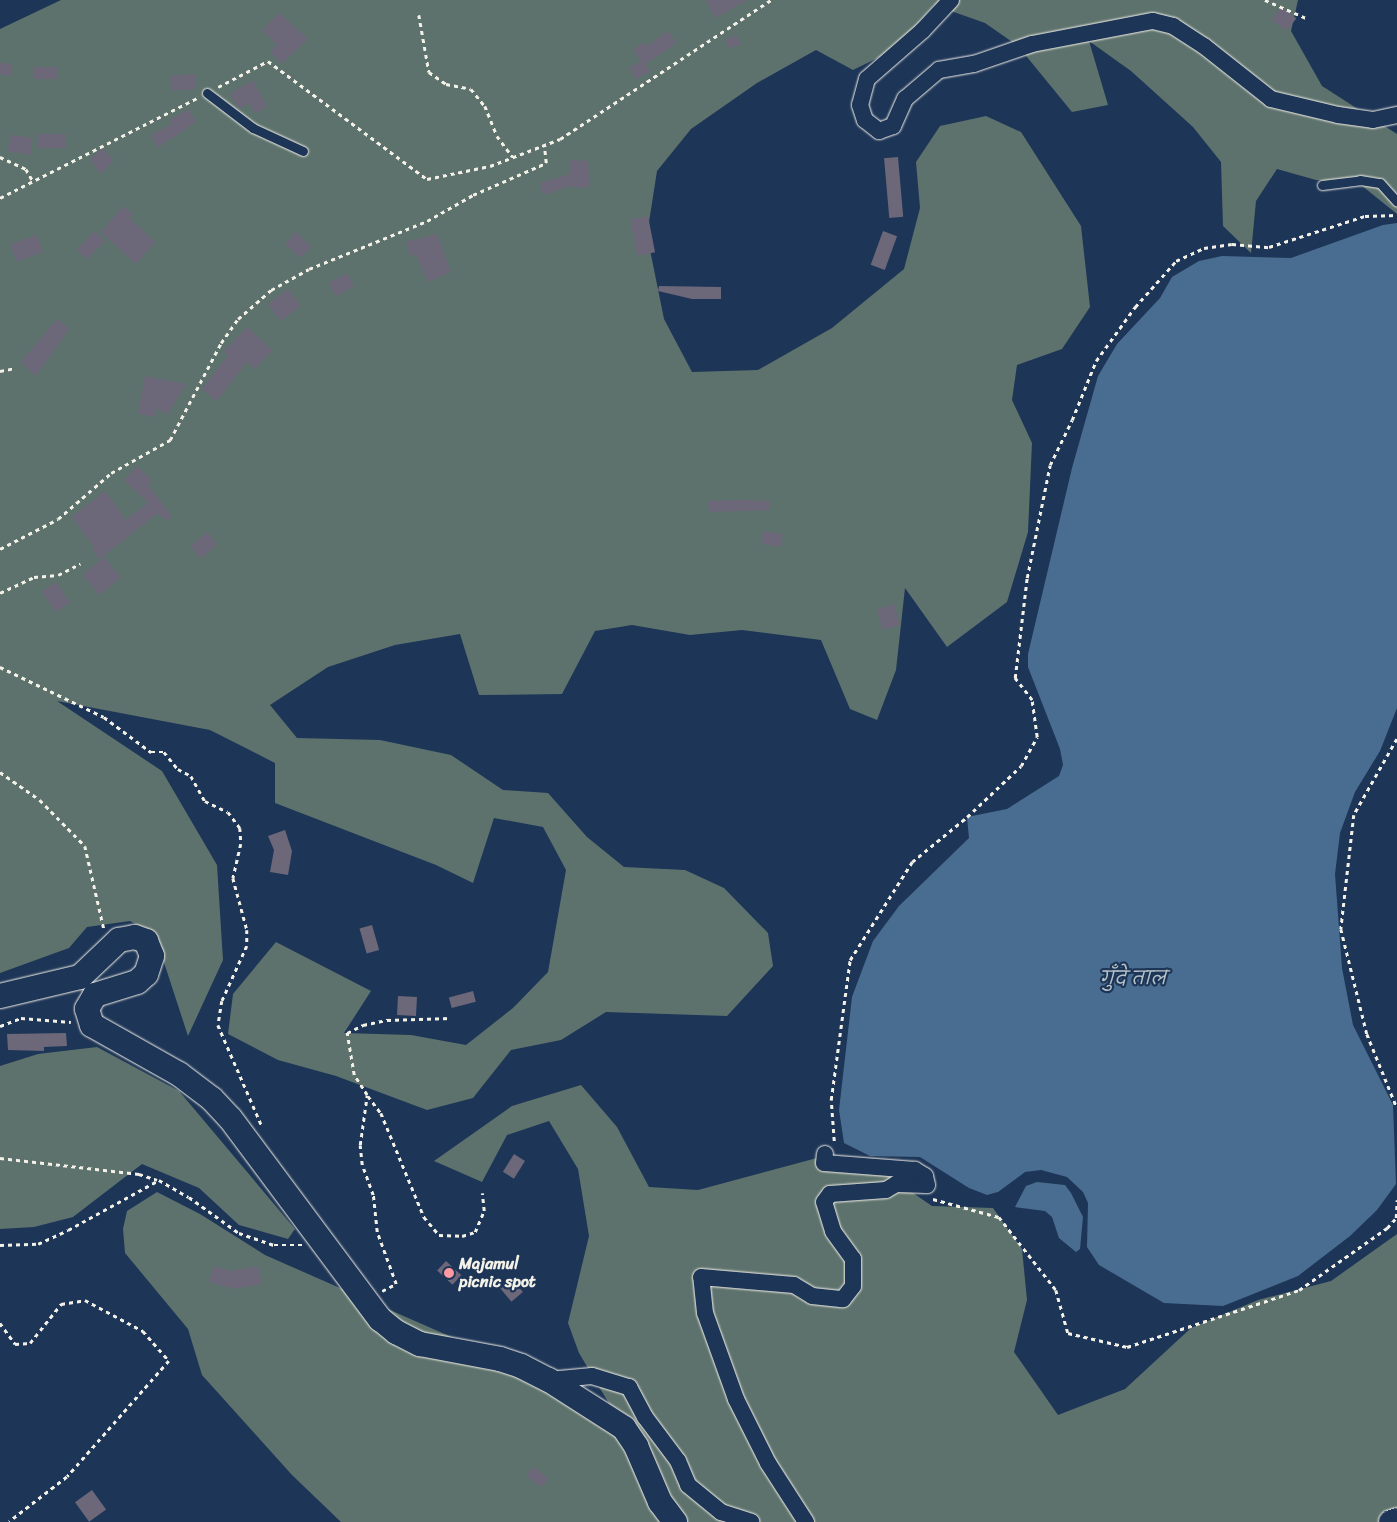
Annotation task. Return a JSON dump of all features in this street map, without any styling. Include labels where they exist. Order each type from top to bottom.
[{"type":"main road","points":[[0,996],[80,977],[119,940],[140,938],[149,946],[152,964],[137,982],[95,995],[87,1010],[92,1025],[179,1074],[212,1099],[230,1118],[380,1319],[420,1344],[500,1359],[549,1380],[624,1428],[636,1446],[660,1502],[675,1522]]},
{"type":"main road","points":[[1391,1522],[1397,1520]]},
{"type":"street","points":[[952,0],[922,31],[867,79],[860,105],[865,120],[879,131],[893,126],[905,99],[939,70],[974,64],[1032,44],[1153,21],[1173,26],[1204,46],[1271,98],[1338,115],[1373,120],[1397,115]]},
{"type":"street","points":[[806,1522],[768,1463],[736,1399],[705,1313],[701,1277],[794,1285],[812,1296],[843,1298],[854,1286],[852,1259],[832,1231],[824,1202],[830,1194],[886,1190],[896,1184],[927,1185],[925,1176],[915,1170],[824,1163],[829,1148]]},
{"type":"street","points":[[549,1380],[592,1376],[629,1387],[646,1416],[678,1461],[688,1485],[721,1512],[751,1522]]},
{"type":"lane","points":[[206,93],[253,128],[303,151]]},
{"type":"lane","points":[[1322,185],[1360,180],[1380,183],[1397,202]]},
{"type":"path","points":[[0,198],[268,61],[427,178],[490,166],[560,139],[771,0]]},
{"type":"path","points":[[1265,0],[1308,19]]},
{"type":"path","points":[[419,15],[429,72],[446,84],[471,89],[485,106],[497,136],[513,157]]},
{"type":"path","points":[[0,549],[58,519],[111,473],[170,440],[221,344],[238,319],[271,290],[309,269],[427,221],[473,195],[546,163],[544,145]]},
{"type":"path","points":[[0,157],[26,170],[33,181]]},
{"type":"path","points":[[829,1148],[831,1100],[850,960],[912,862],[968,817],[1021,766],[1037,737],[1032,700],[1015,678],[1027,578],[1050,465],[1072,420],[1096,361],[1135,307],[1176,261],[1204,248],[1232,244],[1269,247],[1365,216],[1397,215]]},
{"type":"path","points":[[0,371],[15,368]]},
{"type":"path","points":[[0,593],[34,577],[58,575],[80,564]]},
{"type":"path","points":[[0,667],[104,717],[151,752],[164,752],[178,768],[191,776],[204,801],[228,812],[240,828],[241,844],[233,878],[247,930],[246,946],[222,1001],[218,1025],[265,1132]]},
{"type":"path","points":[[1397,739],[1354,814],[1341,929],[1367,1034],[1397,1108]]},
{"type":"path","points":[[0,772],[40,800],[85,846],[102,916],[107,952]]},
{"type":"path","points":[[0,1026],[21,1018],[92,1025]]},
{"type":"path","points":[[451,1018],[387,1020],[363,1025],[347,1033],[354,1076],[380,1113],[424,1217],[439,1235],[462,1236],[475,1232],[484,1211],[482,1193]]},
{"type":"path","points":[[364,1299],[396,1284],[377,1232],[374,1195],[362,1165],[360,1145],[367,1095]]},
{"type":"path","points":[[0,1158],[139,1174],[159,1180],[189,1197],[239,1233],[274,1245],[323,1244]]},
{"type":"path","points":[[0,1245],[38,1244],[68,1230],[159,1180]]},
{"type":"path","points":[[924,1197],[999,1217],[1056,1290],[1068,1333],[1127,1347],[1299,1290],[1387,1228],[1396,1218],[1397,1200]]},
{"type":"path","points":[[0,1323],[15,1344],[30,1343],[61,1304],[85,1300],[143,1331],[169,1362],[67,1477],[9,1522]]},
{"type":"green space","points":[[61,0],[1298,0],[1291,31],[1322,86],[1397,134],[1397,214],[1361,185],[1316,180],[1277,169],[1256,201],[1251,253],[1223,226],[1221,162],[1193,127],[1131,71],[1089,41],[1108,105],[1072,112],[1018,46],[985,23],[934,5],[894,50],[853,70],[816,50],[757,83],[691,129],[657,171],[647,235],[664,319],[692,372],[758,370],[832,328],[904,269],[920,208],[916,162],[940,126],[986,116],[1021,132],[1081,226],[1090,307],[1062,349],[1017,365],[1012,400],[1032,443],[1028,532],[1007,602],[947,647],[905,588],[896,670],[877,720],[850,709],[821,640],[742,630],[690,635],[632,625],[595,631],[562,694],[479,695],[460,634],[395,645],[328,667],[270,705],[297,738],[380,740],[451,755],[503,790],[548,793],[587,837],[624,867],[685,870],[724,888],[768,933],[773,966],[727,1016],[606,1012],[561,1040],[511,1050],[473,1098],[427,1110],[336,1076],[278,1060],[228,1034],[233,994],[276,942],[371,991],[344,1033],[411,1035],[466,1045],[513,1008],[548,972],[566,870],[543,827],[494,818],[473,883],[436,865],[275,803],[275,763],[210,730],[57,701],[162,771],[217,865],[223,960],[188,1036],[155,935],[130,921],[87,927],[69,948],[0,973],[0,29]]},
{"type":"green space","points":[[97,1047],[179,1091],[295,1229],[288,1239],[239,1225],[199,1188],[142,1164],[73,1217],[34,1227],[0,1229],[0,1066],[38,1054]]},
{"type":"green space","points":[[581,1085],[617,1127],[649,1187],[698,1190],[817,1158],[888,1176],[932,1206],[993,1208],[1022,1249],[1027,1300],[1014,1352],[1058,1415],[1125,1389],[1191,1328],[1258,1300],[1331,1281],[1397,1234],[1397,1522],[341,1522],[292,1475],[202,1375],[188,1329],[125,1253],[123,1229],[127,1211],[157,1192],[200,1214],[265,1255],[549,1380],[623,1427],[579,1353],[568,1323],[589,1236],[578,1169],[549,1121],[507,1135],[482,1182],[434,1161],[512,1106]]},
{"type":"water","name":"गुँदे ताल","points":[[1397,223],[1397,708],[1380,751],[1355,792],[1340,833],[1335,874],[1342,968],[1353,1025],[1393,1105],[1396,1184],[1377,1210],[1350,1236],[1298,1276],[1223,1306],[1164,1303],[1099,1265],[1087,1247],[1088,1203],[1083,1192],[1067,1177],[1041,1170],[1025,1172],[998,1192],[987,1195],[969,1188],[920,1157],[870,1156],[844,1143],[839,1110],[852,997],[873,941],[899,906],[969,838],[967,817],[1007,809],[1059,776],[1063,765],[1060,749],[1028,667],[1028,654],[1072,468],[1098,376],[1117,344],[1160,298],[1172,277],[1199,261],[1222,256],[1291,258],[1383,225]]},
{"type":"water","points":[[1037,1182],[1065,1185],[1071,1193],[1083,1217],[1080,1249],[1076,1252],[1059,1238],[1052,1217],[1045,1211],[1015,1207],[1026,1186]]},
{"type":"building","points":[[706,0],[748,0],[715,18]]},
{"type":"building","points":[[1281,7],[1296,18],[1287,31],[1272,20]]},
{"type":"building","points":[[279,13],[308,39],[281,64],[270,51],[277,45],[262,30]]},
{"type":"building","points":[[668,31],[676,43],[646,64],[650,71],[635,80],[630,67],[641,62],[633,50],[644,42],[647,46]]},
{"type":"building","points":[[736,35],[741,45],[729,48],[725,40]]},
{"type":"building","points":[[0,63],[11,64],[11,76],[0,75]]},
{"type":"building","points":[[34,67],[58,67],[58,79],[34,79]]},
{"type":"building","points":[[195,74],[196,89],[171,91],[170,76]]},
{"type":"building","points":[[253,80],[267,107],[255,114],[249,103],[239,109],[230,94]]},
{"type":"building","points":[[189,109],[196,122],[157,148],[151,135],[172,124],[169,120]]},
{"type":"building","points":[[37,134],[66,134],[66,148],[37,148]]},
{"type":"building","points":[[10,135],[33,138],[31,155],[8,152]]},
{"type":"building","points":[[102,148],[114,160],[100,174],[90,159]]},
{"type":"building","points":[[898,157],[903,217],[889,218],[884,158]]},
{"type":"building","points":[[570,160],[588,161],[590,187],[574,188],[573,185],[543,195],[540,183],[570,174]]},
{"type":"building","points":[[123,206],[133,214],[129,218],[155,242],[136,264],[101,232]]},
{"type":"building","points":[[648,216],[655,252],[637,256],[630,219]]},
{"type":"building","points":[[95,231],[105,241],[87,259],[77,249]]},
{"type":"building","points":[[883,231],[897,236],[885,270],[871,265]]},
{"type":"building","points":[[296,232],[311,246],[300,258],[285,244]]},
{"type":"building","points":[[437,234],[451,272],[428,282],[416,254],[410,256],[406,242]]},
{"type":"building","points":[[37,235],[43,252],[16,261],[11,244]]},
{"type":"building","points":[[347,273],[354,286],[336,296],[328,283]]},
{"type":"building","points":[[659,286],[721,287],[721,299],[692,299],[658,291]]},
{"type":"building","points":[[288,289],[301,306],[281,321],[268,304]]},
{"type":"building","points":[[57,319],[69,329],[36,376],[21,362]]},
{"type":"building","points":[[247,327],[272,350],[255,369],[247,362],[217,401],[202,389],[228,355],[224,351]]},
{"type":"building","points":[[145,376],[186,384],[167,415],[157,408],[155,417],[138,414]]},
{"type":"building","points":[[137,466],[152,480],[148,485],[172,516],[167,521],[158,513],[99,559],[92,550],[95,548],[72,517],[105,491],[126,520],[148,503],[124,480]]},
{"type":"building","points":[[708,501],[769,501],[769,510],[709,512]]},
{"type":"building","points":[[763,531],[783,534],[781,547],[761,544]]},
{"type":"building","points":[[207,532],[217,544],[200,558],[190,546]]},
{"type":"building","points":[[104,557],[121,577],[99,595],[83,575]]},
{"type":"building","points":[[56,582],[70,603],[56,612],[42,592]]},
{"type":"building","points":[[894,604],[900,625],[883,630],[877,609]]},
{"type":"building","points":[[285,830],[292,851],[288,875],[270,872],[274,850],[268,836]]},
{"type":"building","points":[[372,925],[379,950],[367,954],[360,929]]},
{"type":"building","points":[[473,991],[476,1002],[452,1008],[449,997]]},
{"type":"building","points":[[398,996],[417,997],[416,1016],[397,1015]]},
{"type":"building","points":[[66,1033],[67,1046],[44,1047],[44,1051],[8,1050],[7,1034]]},
{"type":"building","points":[[514,1154],[525,1161],[514,1179],[503,1172]]},
{"type":"building","name":"Majamul picnic spot","points":[[446,1261],[461,1275],[452,1285],[437,1271]]},
{"type":"building","points":[[214,1266],[231,1271],[258,1266],[262,1284],[234,1289],[209,1282]]},
{"type":"building","points":[[512,1279],[523,1292],[511,1302],[501,1289]]},
{"type":"building","points":[[533,1467],[548,1478],[542,1487],[527,1476]]},
{"type":"building","points":[[92,1490],[106,1509],[89,1522],[75,1502]]},
{"type":"place","name":"Majamul picnic spot","points":[[449,1273]]}]
